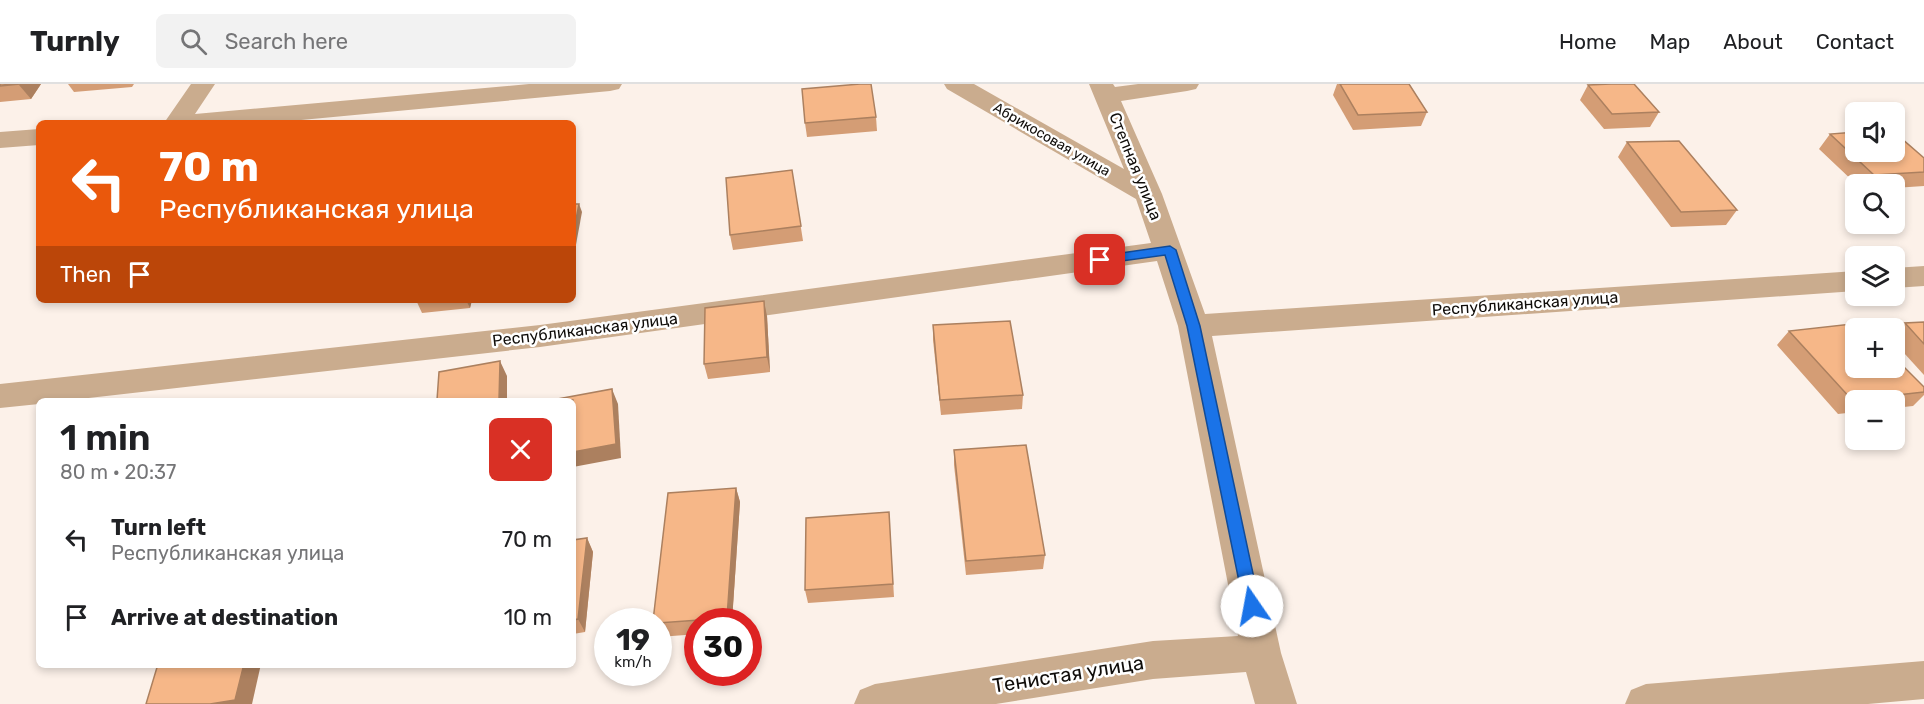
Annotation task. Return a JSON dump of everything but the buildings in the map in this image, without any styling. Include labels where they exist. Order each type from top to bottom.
[{"type":"street","points":[[179,120],[203,84]]},
{"type":"street","points":[[219,120],[609,84]]},
{"type":"street","name":"Абрикосовая улица","points":[[956,84],[1148,194]]},
{"type":"street","points":[[1104,90],[1187,84]]},
{"type":"street","name":"Степная улица","points":[[1104,90],[1170,250],[1194,326],[1262,653],[1276,704]]},
{"type":"street","points":[[0,140],[36,136]]},
{"type":"street","name":"Республиканская улица","points":[[0,396],[540,336],[1170,250]]},
{"type":"street","points":[[1905,277],[1924,276]]},
{"type":"street","name":"Республиканская улица","points":[[1194,326],[1845,282]]},
{"type":"street","name":"Тенистая улица","points":[[875,704],[1153,660],[1262,653]]},
{"type":"street","points":[[1646,704],[1924,680]]},
{"type":"route","points":[[1100,260],[1170,250],[1194,326],[1252,606]]}]
